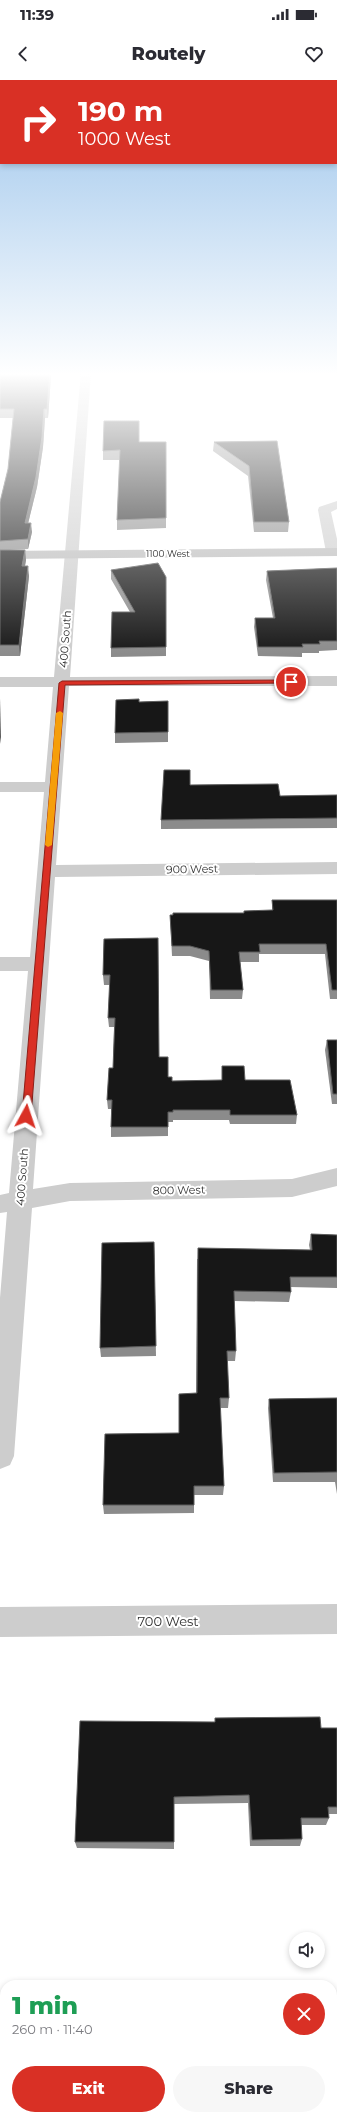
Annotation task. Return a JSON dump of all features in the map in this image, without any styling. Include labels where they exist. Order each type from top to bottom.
[{"type":"street","name":"400 South","points":[[0,1456],[10,1202],[39,964],[79,467]]},
{"type":"street","points":[[335,552],[324,510],[337,505]]},
{"type":"street","name":"1100 West","points":[[0,555],[335,552]]},
{"type":"street","points":[[0,682],[337,681]]},
{"type":"street","points":[[0,788],[53,787]]},
{"type":"street","name":"900 West","points":[[46,871],[337,868]]},
{"type":"street","points":[[0,964],[39,964]]},
{"type":"street","name":"800 West","points":[[10,1202],[70,1192],[292,1188],[337,1177]]},
{"type":"street","name":"700 West","points":[[0,1622],[337,1620]]},
{"type":"building","points":[[8,467],[37,467],[25,523],[31,523],[28,539],[0,541],[0,502]]},
{"type":"building","points":[[119,467],[166,467],[166,518],[117,520]]},
{"type":"building","points":[[249,467],[281,467],[289,522],[254,522]]},
{"type":"building","points":[[0,550],[25,550],[22,566],[28,566],[19,645],[0,645]]},
{"type":"building","points":[[158,563],[166,577],[166,647],[111,648],[112,612],[135,612],[111,570]]},
{"type":"building","points":[[337,568],[337,641],[319,641],[320,644],[302,644],[303,647],[258,647],[255,618],[275,618],[267,571]]},
{"type":"building","points":[[139,699],[139,702],[168,701],[168,732],[115,733],[116,700]]},
{"type":"building","points":[[164,770],[190,770],[190,785],[278,784],[280,796],[337,795],[337,818],[161,820]]},
{"type":"building","points":[[272,900],[337,900],[337,990],[332,990],[326,944],[259,944],[260,952],[239,952],[243,990],[211,990],[209,951],[190,946],[172,946],[170,915],[173,915],[173,913],[244,913],[244,911],[273,910]]},
{"type":"building","points":[[158,938],[159,1057],[168,1057],[168,1077],[172,1077],[172,1081],[222,1080],[222,1066],[244,1066],[245,1080],[290,1080],[297,1115],[230,1115],[230,1110],[173,1110],[173,1112],[168,1112],[168,1127],[111,1127],[112,1100],[107,1100],[109,1068],[113,1068],[115,1018],[108,1018],[110,975],[103,975],[104,939]]},
{"type":"building","points":[[327,1040],[337,1040],[337,1094],[333,1094]]},
{"type":"building","points":[[311,1234],[337,1235],[337,1277],[290,1277],[291,1292],[234,1291],[236,1351],[227,1351],[229,1398],[220,1398],[224,1486],[194,1486],[194,1505],[103,1505],[105,1434],[179,1433],[179,1394],[197,1393],[198,1248],[312,1250]]},
{"type":"building","points":[[154,1242],[156,1346],[100,1348],[102,1243]]},
{"type":"building","points":[[337,1398],[337,1472],[274,1473],[269,1399]]},
{"type":"building","points":[[320,1717],[321,1728],[337,1728],[337,1807],[328,1807],[329,1818],[301,1818],[302,1839],[252,1840],[249,1795],[174,1797],[174,1842],[75,1842],[80,1721],[215,1722],[215,1718]]},
{"type":"slow traffic","points":[[48,845],[60,713]]},
{"type":"route","points":[[26,1116],[62,683],[291,682]]}]
